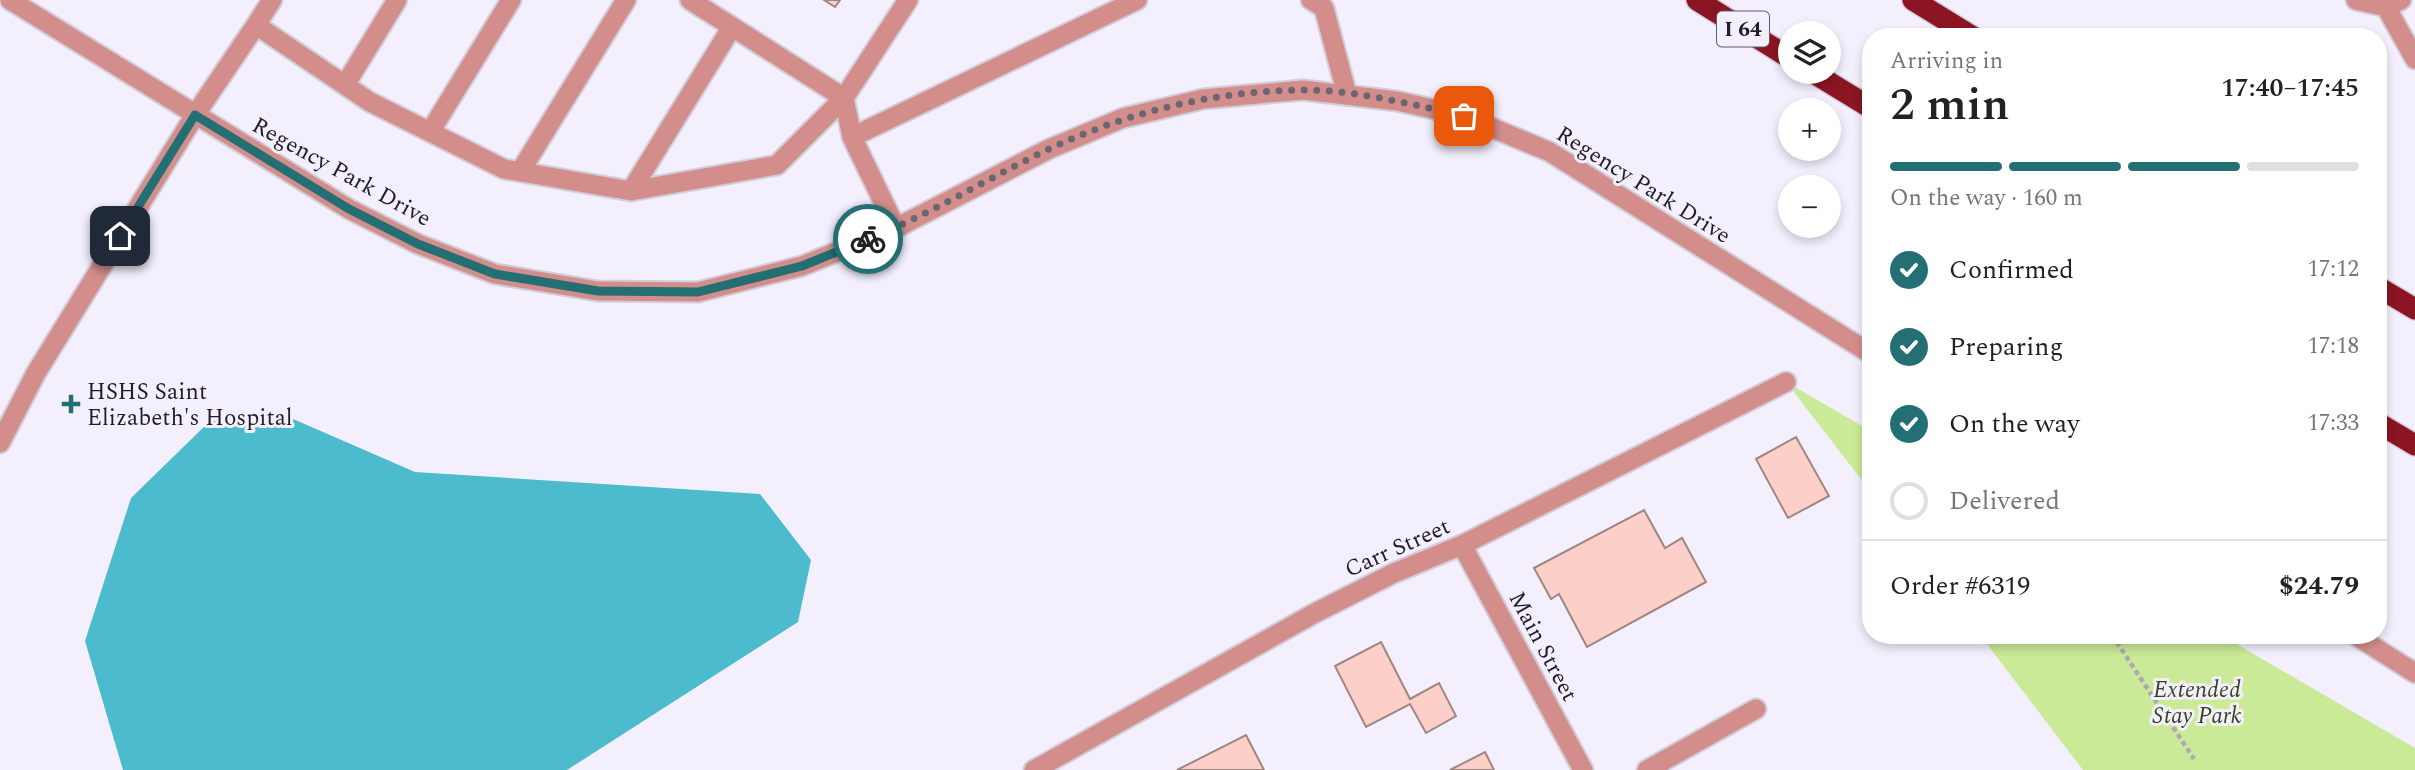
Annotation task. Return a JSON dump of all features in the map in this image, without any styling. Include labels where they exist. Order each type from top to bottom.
[{"type":"highway","name":"I 64","points":[[1697,0],[1778,51]]},
{"type":"highway","points":[[1913,0],[1958,28]]},
{"type":"highway","points":[[1832,84],[1862,103]]},
{"type":"highway","points":[[2387,292],[2415,309]]},
{"type":"highway","points":[[2387,428],[2415,445]]},
{"type":"street","name":"Regency Park Drive","points":[[10,0],[349,209],[418,244],[495,274],[598,291],[698,292],[802,266],[896,228],[1049,149],[1123,118],[1203,99],[1303,90],[1396,101],[1464,116],[1550,152],[1862,348]]},
{"type":"street","points":[[0,443],[36,373],[195,115],[272,0]]},
{"type":"street","points":[[345,85],[397,0]]},
{"type":"street","points":[[430,132],[511,0]]},
{"type":"street","points":[[520,173],[625,0]]},
{"type":"street","points":[[690,0],[844,97],[852,137],[896,228]]},
{"type":"street","points":[[256,25],[370,102],[504,169],[631,191],[777,165],[844,97],[908,0]]},
{"type":"street","points":[[852,137],[1137,0]]},
{"type":"street","points":[[1311,0],[1324,8],[1347,95]]},
{"type":"street","points":[[2356,0],[2393,4],[2415,59]]},
{"type":"street","points":[[631,191],[732,27]]},
{"type":"street","name":"Carr Street","points":[[1034,770],[1315,613],[1394,573],[1462,545],[1786,382]]},
{"type":"street","name":"Main Street","points":[[1462,545],[1583,770]]},
{"type":"street","points":[[2369,644],[2415,673]]},
{"type":"street","points":[[1647,770],[1756,709]]},
{"type":"path","points":[[2118,644],[2194,759]]},
{"type":"green space","points":[[1786,382],[1862,426],[1862,480]]},
{"type":"green space","name":"Extended Stay Park","points":[[1987,644],[2236,644],[2415,748],[2415,770],[2083,770]]},
{"type":"water","points":[[277,412],[415,472],[760,494],[811,560],[798,622],[567,770],[123,770],[85,641],[131,498],[209,422]]},
{"type":"building","points":[[824,0],[840,0],[835,7]]},
{"type":"building","points":[[1796,437],[1829,496],[1788,518],[1756,459]]},
{"type":"building","points":[[1644,510],[1665,548],[1682,538],[1706,582],[1587,647],[1559,594],[1551,599],[1534,568]]},
{"type":"building","points":[[1381,642],[1410,699],[1439,683],[1456,716],[1426,733],[1410,704],[1366,727],[1335,666]]},
{"type":"building","points":[[1246,735],[1264,770],[1177,770]]},
{"type":"building","points":[[1485,752],[1494,770],[1450,770]]},
{"type":"way so far","points":[[868,239],[896,228],[1049,149],[1123,118],[1203,99],[1303,90],[1396,101],[1464,116]]},
{"type":"place","name":"HSHS Saint Elizabeth's Hospital","points":[[71,404]]},
{"type":"route","points":[[120,236],[195,115],[349,209],[418,244],[495,274],[598,291],[698,292],[802,266],[868,239]]}]
